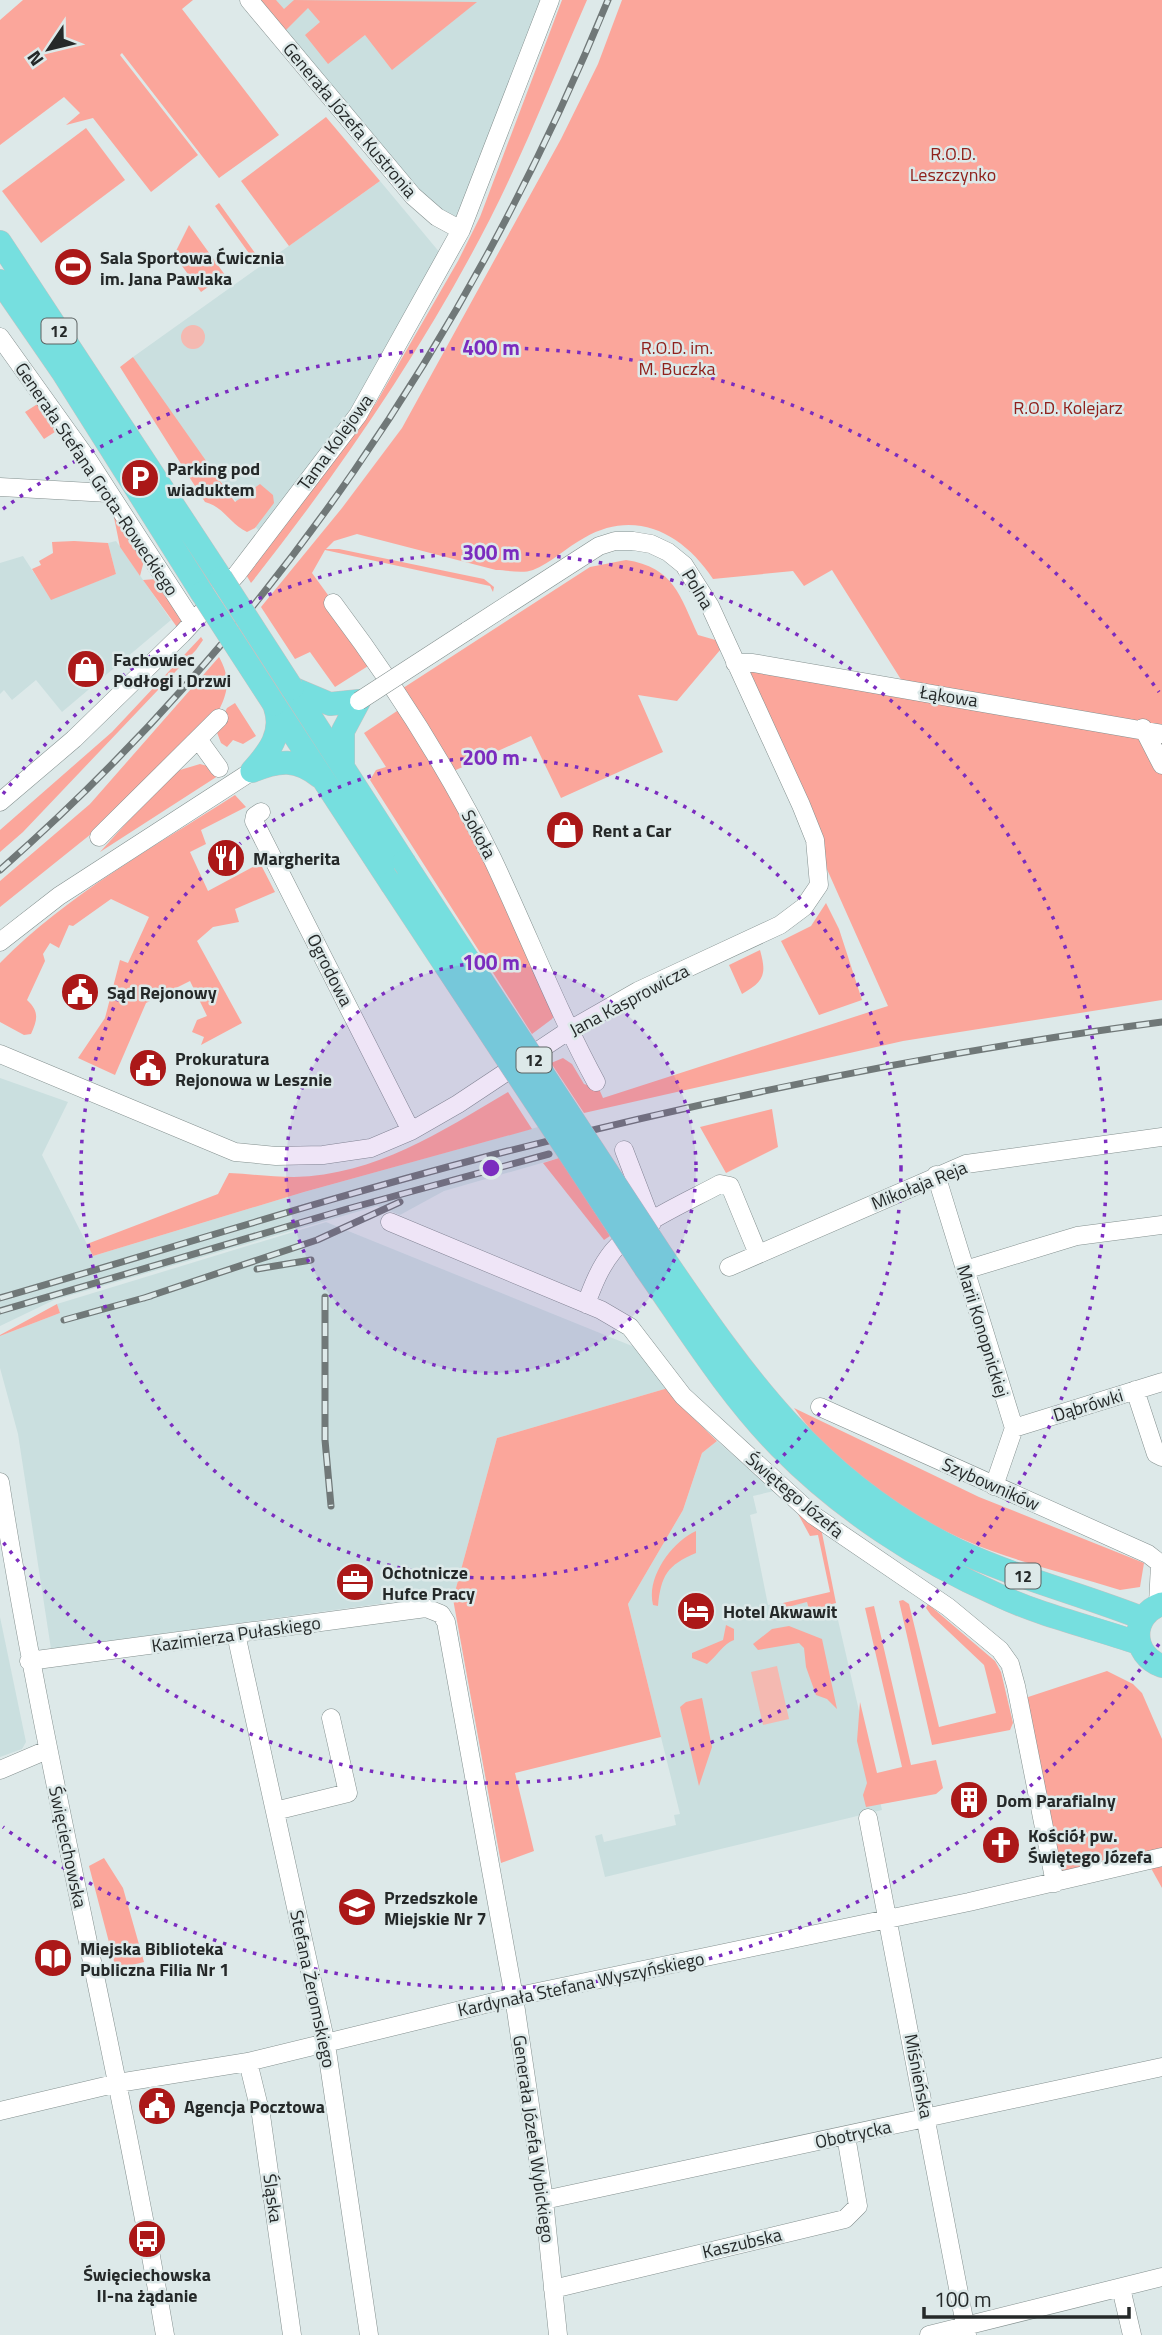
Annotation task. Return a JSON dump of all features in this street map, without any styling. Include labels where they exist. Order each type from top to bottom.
[{"type":"main road","name":"12","points":[[0,242],[274,704],[324,780],[655,1263],[756,1390],[792,1430],[849,1482],[909,1521],[984,1562],[1154,1609]]},
{"type":"main road","name":"12","points":[[0,281],[109,424],[292,688],[655,1263],[705,1354],[779,1446],[826,1488],[909,1549],[975,1585],[1027,1607],[1138,1643],[1147,1658],[1162,1666]]},
{"type":"main road","points":[[292,688],[330,704],[359,701]]},
{"type":"main road","points":[[343,767],[343,731],[359,701]]},
{"type":"main road","points":[[252,771],[269,751],[277,734],[278,714],[274,704]]},
{"type":"main road","points":[[252,771],[287,761],[307,767],[324,780]]},
{"type":"main road","points":[[1138,1643],[1154,1609]]},
{"type":"street","name":"Generała Józefa Kustronia","points":[[248,0],[413,196],[437,217],[461,230]]},
{"type":"street","name":"Tama Kolejowa","points":[[0,802],[121,695],[193,622],[237,574],[358,415],[461,230],[550,0]]},
{"type":"street","name":"Generała Stefana Grota-Roweckiego","points":[[0,337],[109,493],[193,622]]},
{"type":"street","points":[[0,487],[109,493]]},
{"type":"street","name":"Polna","points":[[359,701],[598,546],[615,541],[651,544],[684,565],[710,606],[815,840],[819,885]]},
{"type":"street","name":"Sokoła","points":[[333,603],[432,746],[491,857],[557,998],[568,1031],[596,1082]]},
{"type":"street","name":"Łąkowa","points":[[735,663],[753,663],[1143,728],[1162,734]]},
{"type":"street","points":[[99,837],[219,718]]},
{"type":"street","points":[[1143,728],[1162,765]]},
{"type":"street","points":[[198,739],[219,768]]},
{"type":"street","points":[[0,942],[59,896],[252,771]]},
{"type":"street","name":"Ogrodowa","points":[[261,813],[255,816],[254,821],[411,1131]]},
{"type":"street","name":"Jana Kasprowicza","points":[[1,1053],[235,1152],[276,1156],[323,1155],[370,1148],[411,1131],[458,1104],[568,1031],[638,991],[780,925],[804,907],[819,885]]},
{"type":"street","name":"Mikołaja Reja","points":[[729,1268],[966,1164],[1162,1137]]},
{"type":"street","points":[[624,1150],[652,1223]]},
{"type":"street","name":"Marii Konopnickiej","points":[[936,1175],[1014,1429]]},
{"type":"street","points":[[586,1304],[602,1267],[615,1248],[720,1184],[730,1186],[758,1254]]},
{"type":"street","name":"Świętego Józefa","points":[[390,1222],[586,1304],[630,1327],[683,1396],[813,1515],[948,1607],[1000,1650],[1010,1664],[1016,1686],[1055,1883]]},
{"type":"street","points":[[964,1270],[1077,1236],[1162,1224]]},
{"type":"street","name":"Dąbrówki","points":[[1014,1429],[1162,1382]]},
{"type":"street","points":[[1135,1390],[1156,1454],[1162,1457]]},
{"type":"street","name":"Szybowników","points":[[820,1406],[1148,1555],[1161,1564],[1154,1609]]},
{"type":"street","points":[[995,1486],[1014,1429]]},
{"type":"street","name":"Święciechowska","points":[[0,1482],[29,1661],[118,2083],[165,2335]]},
{"type":"street","name":"Kazimierza Pułaskiego","points":[[29,1661],[426,1608],[441,1614]]},
{"type":"street","name":"Generała Józefa Wybickiego","points":[[441,1614],[446,1622],[514,1997],[544,2200],[558,2335]]},
{"type":"street","name":"Stefana Żeromskiego","points":[[236,1634],[327,2044],[369,2335]]},
{"type":"street","points":[[275,1811],[348,1793],[331,1718]]},
{"type":"street","points":[[0,1770],[47,1750]]},
{"type":"street","name":"Miśnieńska","points":[[868,1818],[890,1918],[966,2330]]},
{"type":"street","name":"Kardynała Stefana Wyszyńskiego","points":[[0,2111],[118,2083],[248,2063],[514,1997],[1055,1883],[1162,1857]]},
{"type":"street","name":"Śląska","points":[[248,2063],[261,2115],[292,2335]]},
{"type":"street","name":"Obotrycka","points":[[544,2200],[1162,2067]]},
{"type":"street","name":"Kaszubska","points":[[553,2288],[845,2219],[858,2206],[846,2136]]},
{"type":"street","points":[[929,2335],[966,2330],[1162,2277]]},
{"type":"street","points":[[1121,2288],[1132,2335]]},
{"type":"shaded area","points":[[249,0],[550,0],[461,230],[437,217]]},
{"type":"shaded area","points":[[380,181],[446,260],[358,415],[264,538],[188,438],[133,357]]},
{"type":"shaded area","points":[[193,325],[202,328],[205,337],[202,346],[193,349],[184,346],[181,337],[184,328]]},
{"type":"shaded area","points":[[116,541],[171,620],[62,712],[36,680],[12,700],[4,690],[0,694],[0,563],[23,556],[51,599],[116,574],[108,543]]},
{"type":"shaded area","points":[[0,1078],[68,1102],[42,1155],[93,1256],[304,1192],[538,1127],[559,1158],[444,1191],[400,1215],[377,1206],[54,1300],[0,1326]]},
{"type":"shaded area","points":[[326,1222],[637,1348],[668,1388],[497,1438],[453,1599],[444,1595],[51,1649],[18,1434],[0,1368],[0,1336],[60,1313],[57,1304]]},
{"type":"shaded area","points":[[717,1441],[774,1491],[753,1496],[757,1513],[750,1515],[768,1605],[783,1603],[784,1607],[807,1602],[812,1617],[838,1620],[882,1810],[605,1877],[595,1836],[602,1834],[604,1842],[676,1825],[674,1815],[680,1814],[628,1604],[683,1510],[702,1453]]},
{"type":"shaded area","points":[[0,1617],[26,1742],[22,1749],[0,1757]]},
{"type":"shaded area","points":[[777,1666],[789,1719],[763,1725],[751,1672]]},
{"type":"green space","points":[[23,0],[193,0],[182,9],[279,135],[219,178],[122,53],[120,55],[198,155],[151,192],[93,118],[66,125],[80,113],[64,97],[0,145],[0,20]]},
{"type":"green space","points":[[259,0],[276,0],[284,9],[294,0],[477,2],[392,70],[365,35],[328,64],[305,35],[320,22],[308,8],[284,32]]},
{"type":"green space","points":[[562,0],[587,0],[490,219],[437,314],[380,407],[251,583],[245,573],[376,403],[458,261],[480,217]]},
{"type":"green space","points":[[622,0],[1162,0],[1162,1000],[903,1041],[584,1113],[551,1063],[563,1058],[572,1064],[584,1084],[590,1086],[596,1082],[603,1098],[888,1006],[735,663],[907,689],[832,570],[804,586],[793,571],[713,579],[688,549],[673,538],[640,526],[622,525],[603,529],[584,538],[540,567],[524,572],[496,570],[357,534],[334,541],[326,549],[339,549],[484,579],[494,587],[493,592],[490,586],[325,550],[312,573],[376,661],[335,687],[310,652],[295,659],[261,607],[342,508],[402,428],[561,139],[598,64]]},
{"type":"green space","points":[[326,117],[380,181],[289,246],[241,181]]},
{"type":"green space","points":[[86,128],[125,180],[41,243],[2,191]]},
{"type":"green space","points":[[219,203],[255,253],[251,256],[215,206]]},
{"type":"green space","points":[[189,225],[225,275],[201,292],[174,255]]},
{"type":"green space","points":[[133,357],[235,502],[260,484],[273,495],[274,503],[255,528],[247,532],[212,504],[205,502],[120,367]]},
{"type":"green space","points":[[39,403],[58,430],[44,439],[25,412]]},
{"type":"green space","points":[[109,493],[145,557],[140,576],[120,547]]},
{"type":"green space","points":[[52,542],[108,543],[116,574],[51,600],[32,569],[41,565],[39,561],[53,553]]},
{"type":"green space","points":[[626,560],[655,569],[665,577],[680,596],[698,635],[726,643],[677,701],[638,695],[663,752],[561,798],[531,736],[447,774],[557,1011],[552,1019],[532,1034],[370,780],[376,770],[386,767],[364,733],[406,705],[397,692],[590,567]]},
{"type":"green space","points":[[156,579],[188,627],[182,634],[143,580]]},
{"type":"green space","points":[[201,637],[203,640],[196,650],[23,832],[0,852],[0,830],[112,732]]},
{"type":"green space","points":[[219,657],[227,684],[219,710],[101,826],[0,907],[0,881],[90,804]]},
{"type":"green space","points":[[235,703],[256,736],[243,744],[233,740],[227,747],[221,743],[216,730],[227,708]]},
{"type":"green space","points":[[200,764],[221,774],[100,852],[159,787],[180,770]]},
{"type":"green space","points":[[235,795],[246,807],[201,830],[206,844],[190,852],[208,891],[260,863],[275,892],[235,909],[239,922],[213,927],[197,941],[242,1023],[201,1045],[204,1037],[192,1032],[197,1020],[207,1016],[190,981],[146,1003],[115,1075],[78,1058],[105,1018],[120,960],[128,963],[149,917],[111,899],[73,926],[69,925],[59,948],[50,943],[43,954],[45,961],[27,1000],[34,1008],[36,1016],[31,1034],[24,1035],[0,1022],[0,963],[26,938],[83,893]]},
{"type":"green space","points":[[826,903],[839,929],[862,1000],[819,1015],[781,941],[811,926]]},
{"type":"green space","points":[[760,950],[762,976],[742,994],[729,965]]},
{"type":"green space","points":[[508,1092],[532,1129],[304,1192],[93,1256],[87,1244],[218,1194],[229,1173],[294,1177],[324,1174],[380,1160],[432,1136]]},
{"type":"green space","points":[[772,1109],[778,1147],[726,1173],[700,1127]]},
{"type":"green space","points":[[559,1158],[610,1236],[604,1240],[543,1163]]},
{"type":"green space","points":[[57,1304],[60,1313],[0,1336],[0,1335]]},
{"type":"green space","points":[[668,1388],[683,1408],[717,1441],[702,1453],[683,1510],[628,1604],[661,1737],[515,1773],[534,1851],[501,1863],[453,1599],[497,1438]]},
{"type":"green space","points":[[794,1408],[979,1497],[1144,1563],[1140,1587],[1120,1590],[1004,1555],[943,1530],[895,1502],[850,1468],[810,1429]]},
{"type":"green space","points":[[797,1512],[821,1528],[836,1603],[828,1605],[819,1616],[811,1617],[807,1602],[784,1608],[783,1603],[830,1592],[818,1535],[810,1536]]},
{"type":"green space","points":[[696,1531],[696,1553],[678,1562],[667,1573],[661,1587],[658,1606],[653,1605],[653,1583],[657,1572],[678,1543]]},
{"type":"green space","points":[[903,1600],[909,1604],[939,1727],[996,1713],[984,1665],[931,1615],[926,1608],[928,1604],[995,1661],[1001,1672],[1013,1723],[1010,1730],[932,1745],[899,1601]]},
{"type":"green space","points":[[874,1606],[911,1765],[936,1760],[943,1788],[936,1794],[866,1807],[863,1795],[867,1783],[857,1741],[860,1702],[877,1773],[902,1767],[865,1608]]},
{"type":"green space","points":[[726,1625],[734,1629],[734,1640],[707,1664],[692,1658],[692,1653],[723,1640]]},
{"type":"green space","points":[[789,1626],[822,1639],[837,1709],[827,1699],[816,1695],[806,1667],[804,1648],[799,1643],[758,1650],[753,1644],[772,1629]]},
{"type":"green space","points":[[1107,1671],[1133,1684],[1142,1693],[1162,1739],[1162,1888],[1147,1861],[1055,1883],[1019,1700]]},
{"type":"green space","points":[[702,1698],[712,1747],[699,1786],[680,1707],[686,1702]]},
{"type":"green space","points":[[104,1858],[123,1888],[144,1962],[116,1969],[89,1866]]},
{"type":"railway","points":[[0,870],[98,778],[190,681],[275,578],[354,471],[427,359],[494,243],[554,123],[608,0]]},
{"type":"railway","points":[[0,1298],[380,1186],[589,1131],[915,1061],[1162,1022]]},
{"type":"railway","points":[[0,1311],[347,1209],[549,1154]]},
{"type":"railway","points":[[144,1298],[317,1240],[400,1202]]},
{"type":"railway","points":[[257,1269],[311,1260]]},
{"type":"railway","points":[[64,1320],[151,1296]]},
{"type":"railway","points":[[325,1297],[325,1440],[331,1506]]},
{"type":"place","name":"Sala Sportowa Ćwicznia im. Jana Pawlaka","points":[[73,267]]},
{"type":"place","name":"Parking pod wiaduktem","points":[[140,478]]},
{"type":"place","name":"Fachowiec Podłogi i Drzwi","points":[[86,669]]},
{"type":"place","name":"Rent a Car","points":[[565,830]]},
{"type":"place","name":"Margherita","points":[[226,858]]},
{"type":"place","name":"Sąd Rejonowy","points":[[80,992]]},
{"type":"place","name":"Prokuratura Rejonowa w Lesznie","points":[[148,1068]]},
{"type":"place","name":"Ochotnicze Hufce Pracy","points":[[355,1582]]},
{"type":"place","name":"Hotel Akwawit","points":[[696,1611]]},
{"type":"place","name":"Dom Parafialny","points":[[969,1800]]},
{"type":"place","name":"Kościół pw. Świętego Józefa","points":[[1001,1845]]},
{"type":"place","name":"Przedszkole Miejskie Nr 7","points":[[357,1907]]},
{"type":"place","name":"Miejska Biblioteka Publiczna Filia Nr 1","points":[[53,1958]]},
{"type":"place","name":"Agencja Pocztowa","points":[[157,2106]]},
{"type":"place","name":"Święciechowska II-na żądanie","points":[[147,2239]]},
{"type":"park label","name":"R.O.D. Leszczynko","points":[[953,163]]},
{"type":"park label","name":"R.O.D. im. M. Buczka","points":[[677,357]]},
{"type":"park label","name":"R.O.D. Kolejarz","points":[[1068,407]]}]
